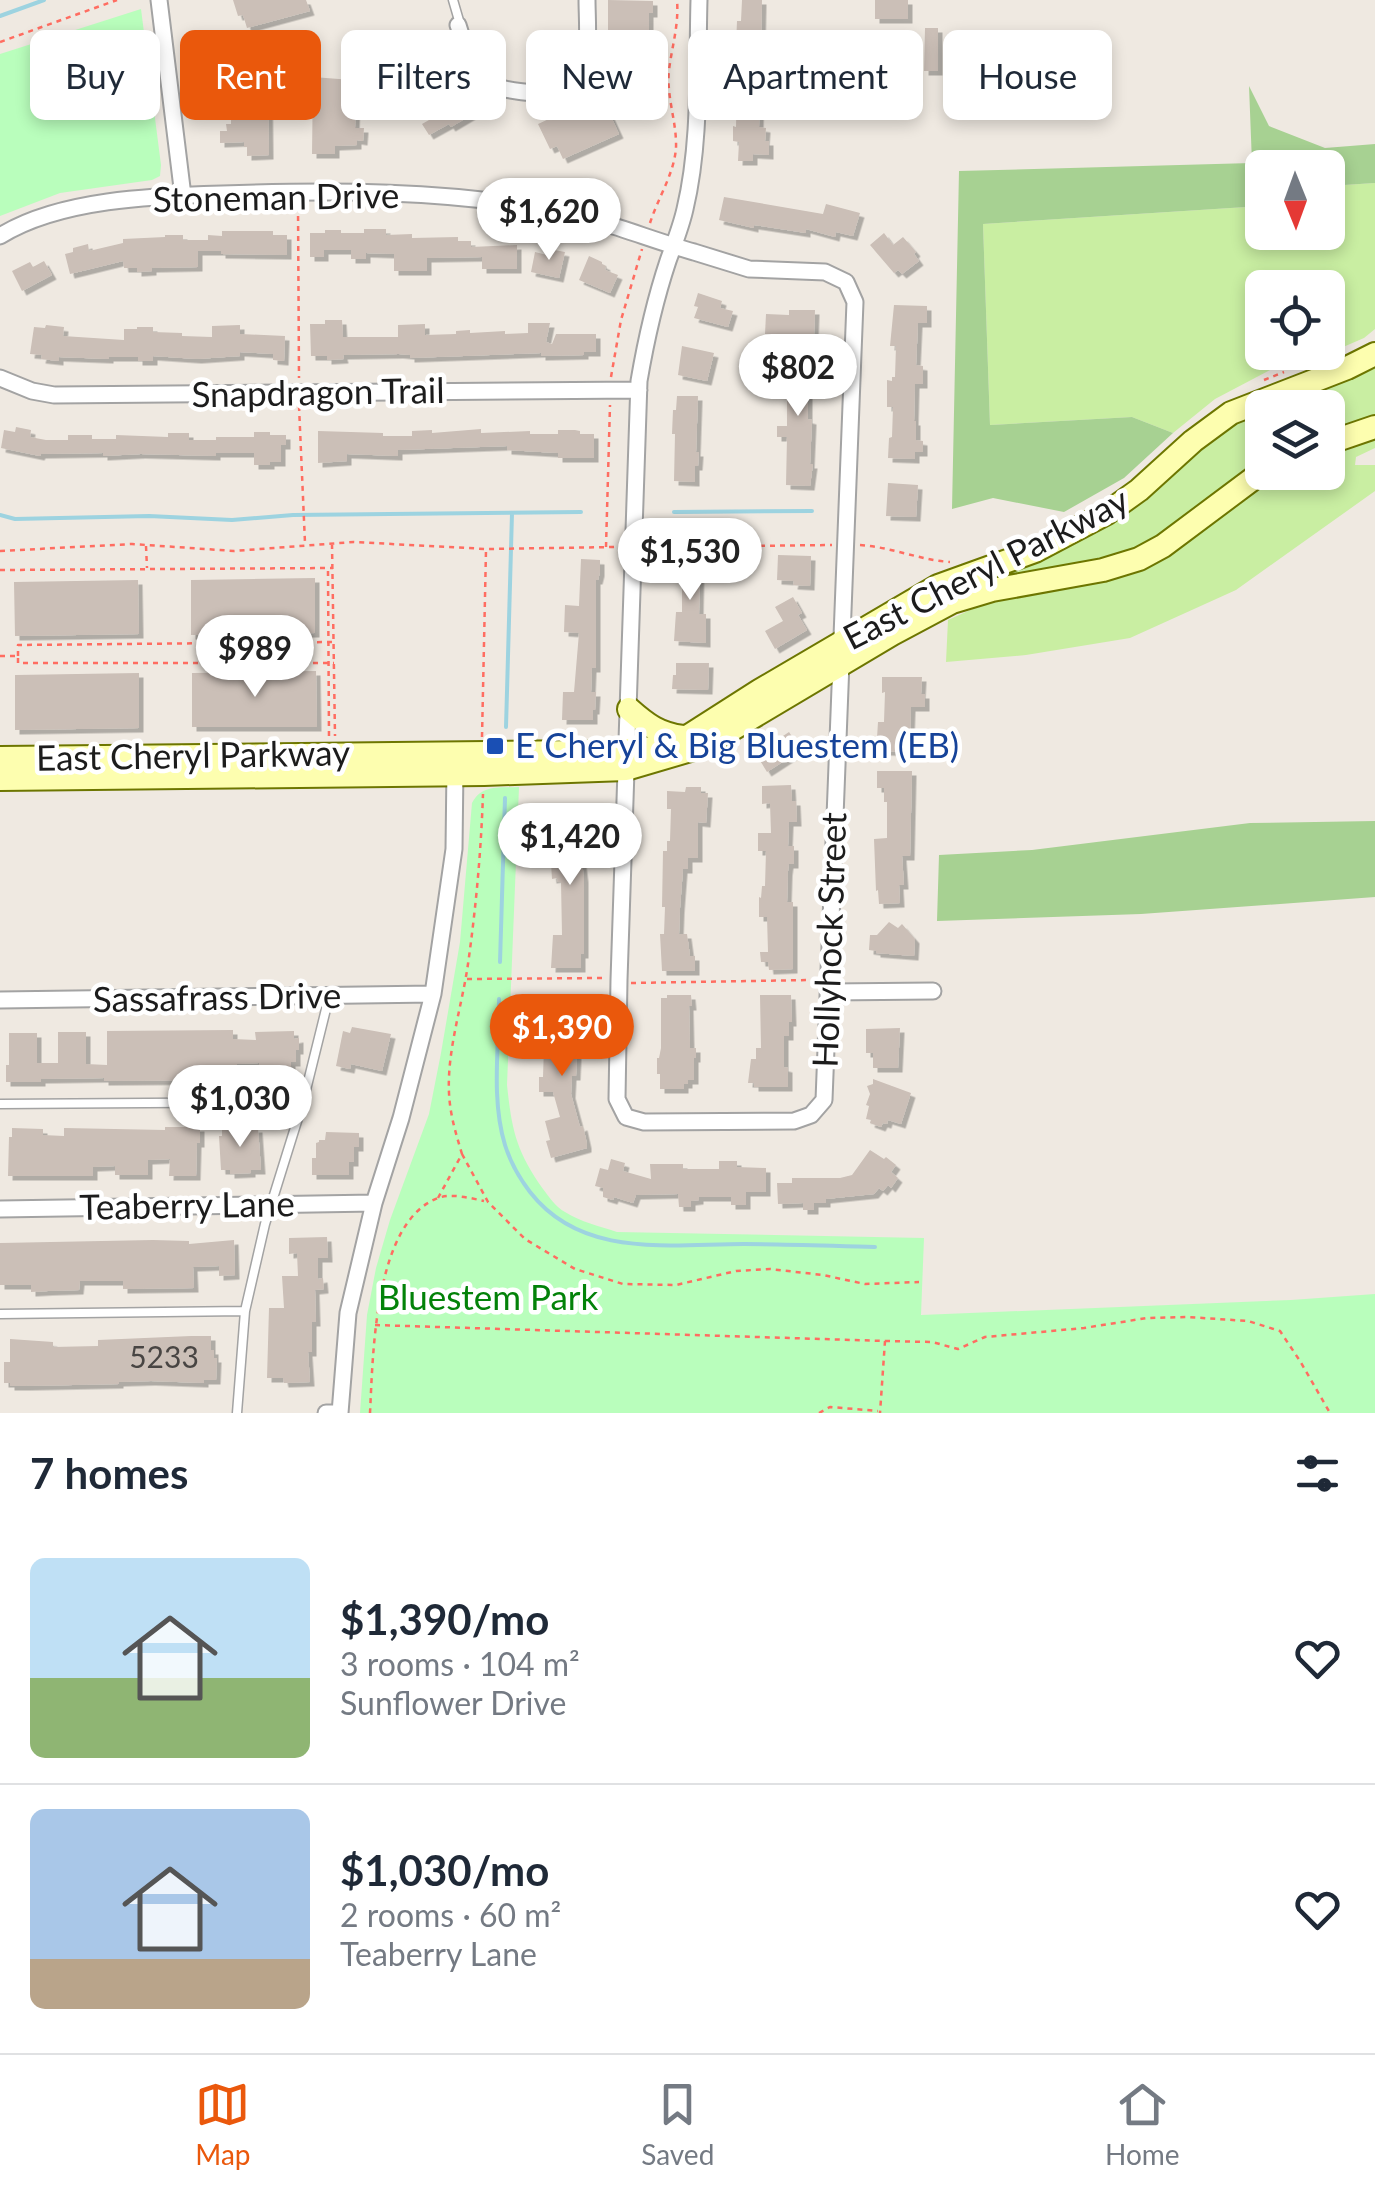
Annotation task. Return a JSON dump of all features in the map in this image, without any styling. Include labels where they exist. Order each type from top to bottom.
[{"type":"street","points":[[159,0],[183,196]]},
{"type":"street","points":[[459,24],[474,70],[483,80],[492,86],[550,94],[564,91],[582,74],[586,61],[587,0]]},
{"type":"street","points":[[626,759],[639,390],[646,336],[686,206],[695,145],[699,0]]},
{"type":"street","name":"Stoneman Drive","points":[[0,236],[72,208],[183,196],[401,194],[554,210],[749,269],[825,272],[846,282]]},
{"type":"street","name":"Hollyhock Street","points":[[626,759],[617,1099],[626,1116],[644,1122],[794,1120],[811,1115],[824,1100],[830,992],[855,302],[846,282]]},
{"type":"street","name":"East Cheryl Parkway","points":[[0,779],[626,759],[704,746],[938,586],[1035,551],[1139,490],[1231,413],[1298,377],[1347,368],[1375,354]]},
{"type":"street","points":[[1298,377],[1305,390]]},
{"type":"street","name":"Snapdragon Trail","points":[[0,378],[32,391],[54,394],[639,390]]},
{"type":"street","points":[[1345,437],[1375,427]]},
{"type":"street","name":"East Cheryl Parkway","points":[[626,759],[686,737],[759,691],[892,634],[952,602],[1140,559],[1245,483]]},
{"type":"street","points":[[629,709],[650,728],[686,737]]},
{"type":"street","name":"East Cheryl Parkway","points":[[0,758],[332,754],[455,763]]},
{"type":"street","points":[[326,1413],[340,1413],[348,1313],[374,1203],[433,994],[454,849],[455,763]]},
{"type":"street","points":[[830,992],[933,991]]},
{"type":"street","name":"Sassafrass Drive","points":[[0,1000],[433,994]]},
{"type":"street","name":"Teaberry Lane","points":[[0,1208],[374,1203]]},
{"type":"lane","points":[[452,0],[459,24]]},
{"type":"lane","points":[[237,1413],[246,1310],[264,1224],[303,1102],[329,996]]},
{"type":"lane","points":[[0,1104],[303,1102]]},
{"type":"lane","points":[[0,1314],[246,1310]]},
{"type":"path","points":[[0,42],[117,0]]},
{"type":"path","points":[[649,226],[670,175],[676,148],[668,86],[677,0]]},
{"type":"path","points":[[298,204],[299,374]]},
{"type":"path","points":[[612,371],[621,320],[641,253]]},
{"type":"path","points":[[1257,384],[1279,373],[1298,377]]},
{"type":"path","points":[[606,547],[610,408]]},
{"type":"path","points":[[300,411],[306,544]]},
{"type":"path","points":[[0,550],[146,545],[234,550],[332,542],[486,549],[615,547]]},
{"type":"path","points":[[332,542],[332,754]]},
{"type":"path","points":[[146,545],[147,571]]},
{"type":"path","points":[[652,547],[827,545]]},
{"type":"path","points":[[864,545],[948,562]]},
{"type":"path","points":[[482,742],[486,549]]},
{"type":"path","points":[[0,570],[330,568]]},
{"type":"path","points":[[250,642],[250,664]]},
{"type":"path","points":[[331,642],[18,645],[18,664],[331,662]]},
{"type":"path","points":[[0,656],[18,656]]},
{"type":"path","points":[[483,788],[481,864],[449,1092],[452,1123],[462,1154],[488,1202],[525,1239],[575,1269],[623,1284],[676,1286],[736,1271],[770,1269],[864,1284],[919,1282]]},
{"type":"path","points":[[455,982],[601,978]]},
{"type":"path","points":[[638,984],[812,980]]},
{"type":"path","points":[[438,1198],[462,1154]]},
{"type":"path","points":[[370,1413],[376,1325],[391,1252],[401,1230],[417,1211],[438,1198],[488,1202]]},
{"type":"path","points":[[376,1325],[932,1342],[958,1349],[985,1337],[1147,1318],[1248,1321],[1280,1330],[1330,1413]]},
{"type":"path","points":[[819,1413],[830,1407],[879,1412],[885,1341]]},
{"type":"green space","points":[[141,9],[144,30],[75,30]]},
{"type":"green space","points":[[30,44],[30,120],[155,120],[160,176],[60,193],[0,216],[0,54]]},
{"type":"green space","points":[[1249,86],[1269,126],[1325,148],[1375,144],[1375,183],[1345,185],[1345,150],[1251,150]]},
{"type":"green space","points":[[1245,163],[1245,207],[983,224],[990,425],[1132,417],[1173,433],[1124,478],[1064,512],[993,498],[952,509],[959,171]]},
{"type":"green space","points":[[1375,183],[1375,329],[1345,346],[1345,270],[1245,270],[1245,370],[1270,370],[1215,399],[1173,433],[1132,417],[990,425],[983,224],[1245,207],[1245,250],[1345,250],[1345,185]]},
{"type":"green space","points":[[1375,363],[1375,419],[1345,427],[1345,390],[1326,388]]},
{"type":"green space","points":[[1245,418],[1245,477],[1165,536],[1122,557],[1006,579],[1004,571]]},
{"type":"green space","points":[[1375,437],[1375,448],[1356,457],[1355,465],[1375,465],[1375,491],[1236,590],[1130,638],[1026,655],[946,662],[948,620],[990,601],[1140,571],[1168,557],[1257,490],[1345,490],[1345,450]]},
{"type":"green space","name":"Bluestem Park","points":[[519,787],[507,1085],[513,1128],[521,1151],[543,1189],[562,1210],[617,1232],[924,1238],[921,1315],[1375,1294],[1375,1413],[360,1413],[367,1315],[376,1268],[429,1114],[441,1053],[460,942],[472,803],[486,790]]},
{"type":"green space","points":[[1375,821],[1375,897],[1141,914],[937,921],[939,855],[1032,850],[1250,823]]},
{"type":"building","points":[[233,0],[306,0],[310,11],[247,28]]},
{"type":"building","points":[[608,0],[653,1],[649,30],[608,30]]},
{"type":"building","points":[[742,0],[762,0],[761,30],[737,30],[737,21],[741,21]]},
{"type":"building","points":[[875,0],[908,0],[908,19],[875,19]]},
{"type":"building","points":[[925,28],[938,28],[938,71],[924,71]]},
{"type":"building","points":[[321,78],[341,79],[341,120],[355,120],[355,128],[364,128],[363,141],[335,146],[335,154],[312,154],[312,120],[321,120]]},
{"type":"building","points":[[231,120],[269,120],[269,155],[247,156],[244,142],[220,143],[220,131],[227,131],[226,124],[231,124]]},
{"type":"building","points":[[429,120],[463,120],[429,135],[422,124]]},
{"type":"building","points":[[547,120],[613,120],[619,134],[563,159],[557,146],[550,149],[538,124]]},
{"type":"building","points":[[736,120],[759,120],[759,127],[766,128],[769,155],[753,154],[753,161],[738,161],[739,142],[733,141],[733,126],[736,127]]},
{"type":"building","points":[[724,197],[823,214],[826,204],[860,213],[853,236],[836,232],[835,237],[806,229],[806,233],[754,228],[719,220]]},
{"type":"building","points":[[364,229],[386,229],[386,235],[412,234],[412,238],[458,237],[458,241],[471,241],[471,247],[517,245],[517,269],[482,269],[482,257],[427,258],[427,271],[394,271],[394,254],[366,253],[366,259],[351,259],[351,250],[324,250],[324,257],[310,257],[310,233],[364,233]]},
{"type":"building","points":[[222,231],[273,231],[273,235],[287,235],[287,255],[198,251],[198,267],[137,272],[137,268],[124,268],[123,261],[70,274],[65,254],[88,244],[89,251],[123,243],[123,239],[183,235],[183,240],[208,240],[208,235],[222,236]]},
{"type":"building","points":[[884,233],[893,245],[903,237],[919,261],[902,274],[898,270],[894,273],[870,245]]},
{"type":"building","points":[[549,249],[565,252],[559,278],[531,272],[535,252],[547,255]]},
{"type":"building","points":[[589,256],[618,275],[610,293],[579,280]]},
{"type":"building","points":[[44,261],[52,275],[22,291],[12,271],[30,262],[33,267]]},
{"type":"building","points":[[698,293],[722,301],[720,308],[733,311],[728,327],[694,318]]},
{"type":"building","points":[[894,305],[927,306],[927,323],[918,323],[916,365],[923,366],[923,384],[915,384],[914,421],[916,440],[923,441],[923,452],[915,452],[915,459],[888,458],[893,407],[887,407],[887,380],[895,377],[896,346],[890,346]]},
{"type":"building","points":[[789,310],[815,310],[814,336],[765,334],[766,314],[789,315]]},
{"type":"building","points":[[325,320],[342,320],[343,337],[398,337],[398,325],[425,324],[425,335],[470,330],[528,333],[528,323],[550,323],[546,342],[552,344],[556,334],[596,334],[596,352],[410,358],[399,354],[343,355],[344,359],[327,360],[327,356],[311,356],[310,324],[325,324]]},
{"type":"building","points":[[240,325],[240,334],[285,336],[284,361],[273,360],[273,354],[240,352],[240,356],[197,359],[153,356],[153,361],[138,361],[138,357],[41,359],[42,355],[30,354],[34,327],[64,327],[63,336],[124,340],[124,329],[137,327],[212,337],[212,326]]},
{"type":"building","points":[[682,346],[714,353],[707,381],[678,375]]},
{"type":"building","points":[[783,355],[808,356],[808,367],[815,372],[814,392],[808,392],[813,464],[810,486],[786,485],[787,437],[777,437],[777,426],[787,426],[787,391],[782,391]]},
{"type":"building","points":[[677,396],[698,396],[695,482],[674,481],[672,434]]},
{"type":"building","points":[[16,427],[31,430],[30,437],[46,440],[68,440],[68,435],[116,439],[116,435],[168,437],[168,433],[189,433],[189,440],[216,440],[270,432],[286,435],[286,445],[281,445],[281,462],[270,465],[254,465],[254,453],[40,456],[1,448],[4,430],[15,432]]},
{"type":"building","points":[[481,429],[481,433],[558,434],[558,430],[575,430],[594,434],[594,458],[558,458],[558,453],[507,450],[507,446],[398,450],[398,456],[347,454],[347,461],[318,463],[318,431],[412,436],[412,431]]},
{"type":"building","points":[[888,483],[918,485],[916,517],[886,516]]},
{"type":"building","points":[[778,555],[811,556],[810,586],[777,580]]},
{"type":"building","points":[[677,557],[700,557],[699,614],[706,614],[706,643],[674,641],[676,612],[682,612]]},
{"type":"building","points":[[581,559],[600,560],[596,580],[596,668],[592,668],[591,692],[596,692],[595,710],[593,720],[562,720],[563,692],[574,692],[579,633],[564,632],[565,605],[579,606]]},
{"type":"building","points":[[315,578],[315,633],[191,635],[191,580]]},
{"type":"building","points":[[138,580],[139,634],[15,636],[14,582]]},
{"type":"building","points":[[793,597],[807,630],[775,649],[765,631],[783,621],[775,607]]},
{"type":"building","points":[[676,663],[709,663],[708,690],[672,689]]},
{"type":"building","points":[[316,671],[317,727],[192,727],[192,673]]},
{"type":"building","points":[[139,673],[139,728],[15,730],[15,675]]},
{"type":"building","points":[[882,677],[922,677],[925,707],[911,707],[910,734],[920,734],[920,745],[913,745],[913,752],[883,751],[883,738],[877,738],[878,722],[884,722]]},
{"type":"building","points":[[789,732],[801,750],[767,772],[756,754]]},
{"type":"building","points":[[877,771],[912,771],[910,856],[902,856],[904,885],[899,885],[900,903],[879,904],[876,891],[874,839],[887,838],[887,802],[884,788],[877,788]]},
{"type":"building","points":[[791,785],[797,822],[789,822],[788,846],[794,846],[787,902],[793,902],[793,969],[769,970],[768,962],[761,962],[760,952],[768,952],[767,917],[759,917],[766,851],[758,851],[758,833],[771,833],[770,803],[762,804],[762,786]]},
{"type":"building","points":[[686,787],[701,787],[701,793],[708,793],[706,823],[698,822],[698,858],[688,858],[688,869],[683,869],[680,908],[679,934],[687,934],[690,956],[695,956],[695,971],[662,971],[663,851],[667,851],[670,841],[671,809],[667,809],[667,791],[685,792]]},
{"type":"building","points":[[584,804],[586,837],[579,838],[584,878],[584,954],[581,968],[551,968],[553,935],[562,935],[561,882],[552,879],[551,863],[559,863],[558,805]]},
{"type":"building","points":[[889,922],[898,928],[902,924],[915,939],[914,956],[869,950],[870,935],[877,935]]},
{"type":"building","points":[[691,995],[690,1048],[696,1048],[696,1058],[694,1080],[688,1080],[684,1089],[660,1089],[657,1074],[661,998]]},
{"type":"building","points":[[760,995],[791,995],[792,1022],[789,1036],[784,1036],[788,1087],[754,1087],[754,1083],[748,1083],[751,1059],[756,1059],[756,1048],[761,1048]]},
{"type":"building","points":[[547,998],[579,998],[579,1011],[575,1011],[570,1030],[570,1053],[577,1053],[571,1094],[587,1144],[587,1148],[551,1158],[545,1121],[560,1117],[553,1092],[539,1092],[544,1047],[555,1047],[555,1022],[544,1022]]},
{"type":"building","points":[[352,1027],[391,1034],[382,1071],[351,1064],[350,1069],[336,1066],[343,1031],[350,1033]]},
{"type":"building","points":[[900,1028],[898,1068],[873,1068],[873,1053],[866,1053],[866,1029]]},
{"type":"building","points":[[233,1030],[233,1039],[256,1040],[255,1032],[294,1031],[294,1039],[299,1038],[299,1050],[296,1062],[291,1062],[291,1077],[259,1077],[259,1063],[237,1064],[237,1080],[104,1078],[6,1082],[9,1033],[37,1033],[37,1063],[58,1063],[58,1032],[86,1032],[86,1064],[107,1065],[107,1031]]},
{"type":"building","points":[[873,1079],[911,1093],[901,1124],[888,1120],[881,1127],[866,1119],[870,1094],[867,1086],[873,1084]]},
{"type":"building","points":[[200,1127],[196,1176],[169,1176],[170,1159],[148,1160],[148,1175],[115,1175],[115,1166],[93,1167],[93,1176],[8,1176],[12,1128],[43,1129],[43,1135],[64,1136],[64,1128]]},
{"type":"building","points":[[222,1127],[258,1128],[261,1170],[230,1174],[230,1170],[221,1170],[219,1136]]},
{"type":"building","points":[[326,1132],[359,1133],[359,1147],[354,1147],[349,1175],[312,1175],[316,1143],[325,1140]]},
{"type":"building","points":[[870,1150],[896,1165],[891,1172],[898,1178],[891,1188],[888,1185],[874,1194],[826,1199],[826,1203],[814,1203],[814,1210],[803,1210],[803,1203],[778,1204],[777,1183],[792,1183],[792,1178],[852,1175]]},
{"type":"building","points":[[611,1159],[625,1163],[623,1171],[651,1179],[650,1164],[719,1169],[719,1161],[737,1161],[737,1167],[766,1168],[766,1192],[746,1192],[746,1205],[731,1205],[731,1197],[699,1197],[691,1201],[691,1207],[679,1207],[678,1194],[636,1195],[633,1203],[614,1197],[613,1200],[603,1197],[603,1188],[595,1186],[600,1168],[608,1170]]},
{"type":"building","points":[[327,1237],[328,1258],[318,1258],[318,1279],[323,1278],[324,1289],[315,1290],[316,1322],[312,1322],[312,1352],[308,1352],[310,1382],[284,1383],[283,1378],[267,1378],[269,1308],[284,1308],[282,1276],[298,1276],[297,1253],[289,1254],[289,1238]]},
{"type":"building","points":[[153,1240],[189,1244],[234,1240],[235,1275],[219,1276],[219,1266],[193,1267],[194,1288],[123,1289],[123,1281],[80,1281],[79,1290],[31,1292],[31,1285],[0,1285],[0,1243]]},
{"type":"building","points":[[211,1336],[211,1350],[217,1358],[216,1380],[204,1383],[4,1383],[4,1362],[10,1362],[10,1339],[53,1342],[53,1347],[98,1346],[98,1340]]},
{"type":"waterway","points":[[0,16],[44,0]]},
{"type":"waterway","points":[[674,512],[812,511]]},
{"type":"waterway","points":[[0,515],[15,519],[149,516],[232,520],[293,515],[581,512]]},
{"type":"waterway","points":[[506,727],[512,513]]},
{"type":"waterway","points":[[500,962],[505,798]]},
{"type":"waterway","points":[[499,999],[497,1091],[501,1127],[519,1176],[551,1213],[575,1228],[628,1243],[875,1247]]},
{"type":"place","name":"E Cheryl & Big Bluestem (EB)","points":[[495,746]]}]
